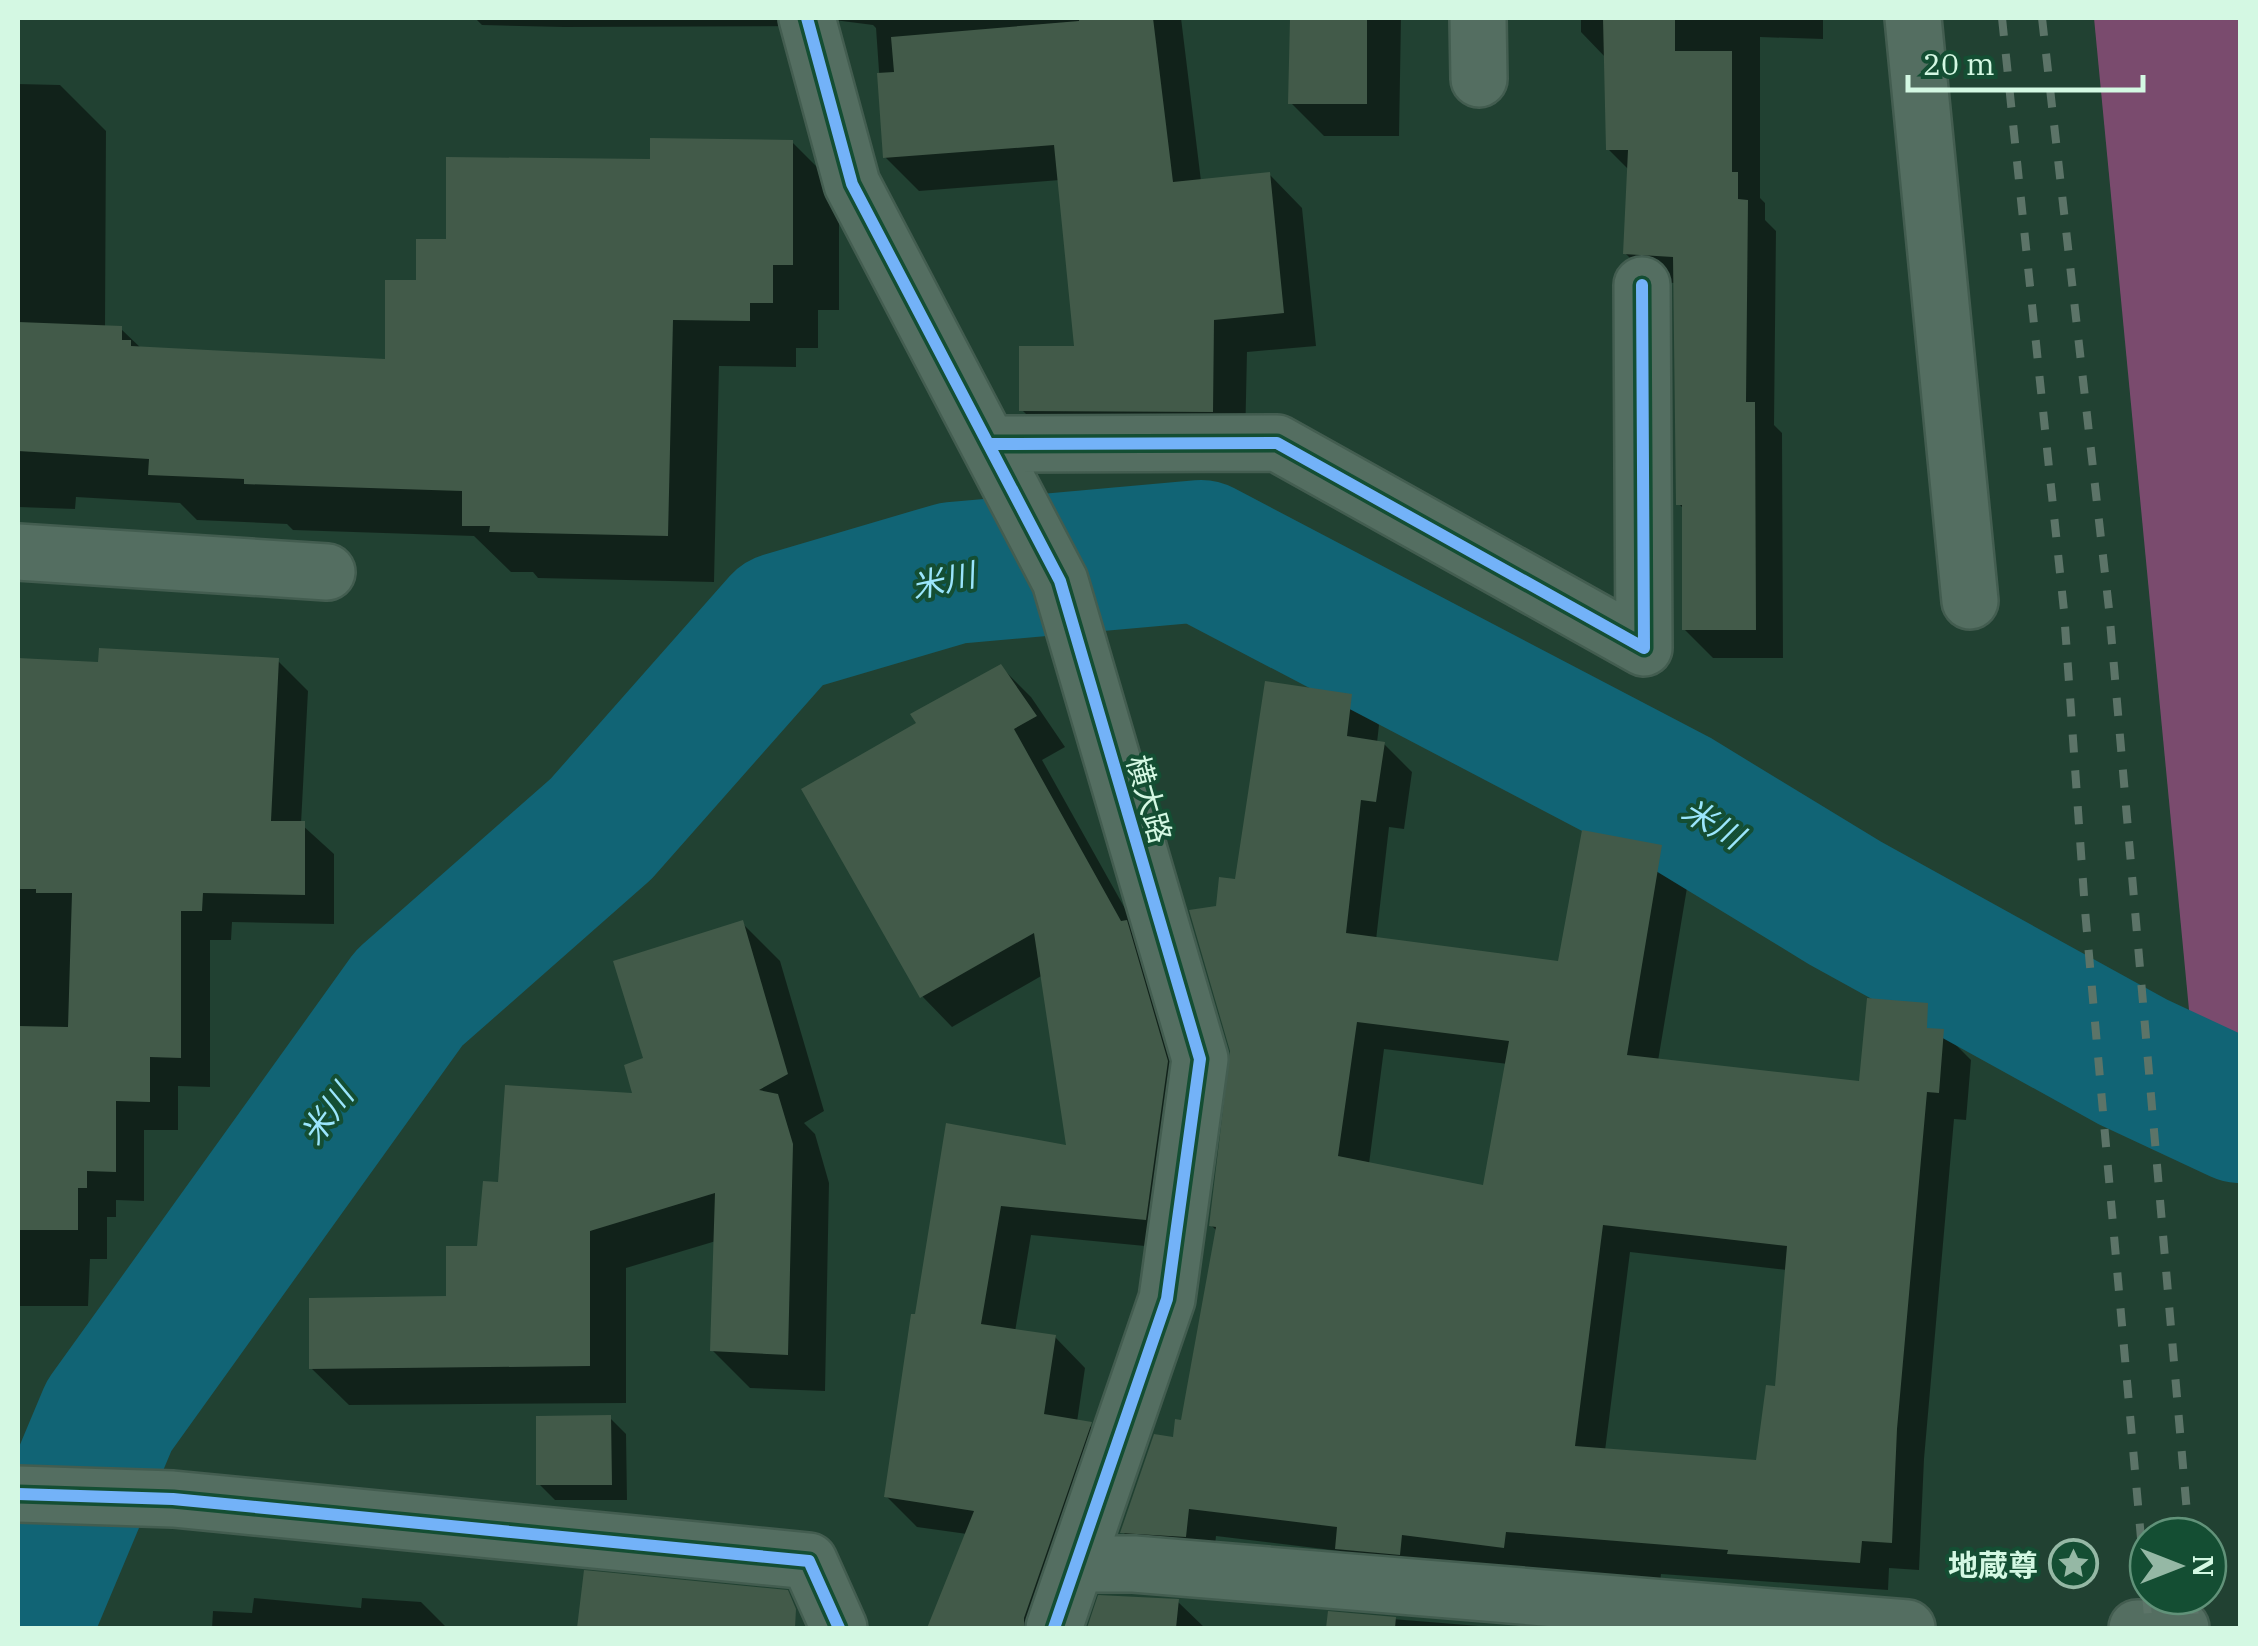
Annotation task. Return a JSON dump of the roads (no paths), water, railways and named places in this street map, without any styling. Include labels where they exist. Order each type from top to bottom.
[{"type":"street","name":"横大路","points":[[807,18],[852,184],[1060,580],[1200,1060],[1167,1300],[1054,1628]]},
{"type":"street","points":[[1478,18],[1479,79]]},
{"type":"street","points":[[1913,18],[1970,601]]},
{"type":"street","points":[[996,458],[1277,443],[1644,648],[1642,285]]},
{"type":"street","points":[[18,552],[327,572]]},
{"type":"street","points":[[18,1494],[173,1500],[809,1561],[839,1628]]},
{"type":"street","points":[[1076,1564],[1134,1564],[1907,1628]]},
{"type":"street","points":[[2138,1628],[2181,1628]]},
{"type":"waterway","name":"米川","points":[[20,1628],[109,1416],[409,998],[601,829],[783,623],[953,573],[1201,551],[1676,800],[1845,903],[2133,1062],[2240,1112]]},
{"type":"railway","points":[[2002,18],[2064,611],[2085,910],[2149,1628]]},
{"type":"railway","points":[[2042,18],[2109,609],[2187,1516]]},
{"type":"railway","points":[[2195,1616],[2196,1628]]},
{"type":"place","name":"地蔵尊","points":[[2073,1564]]}]
